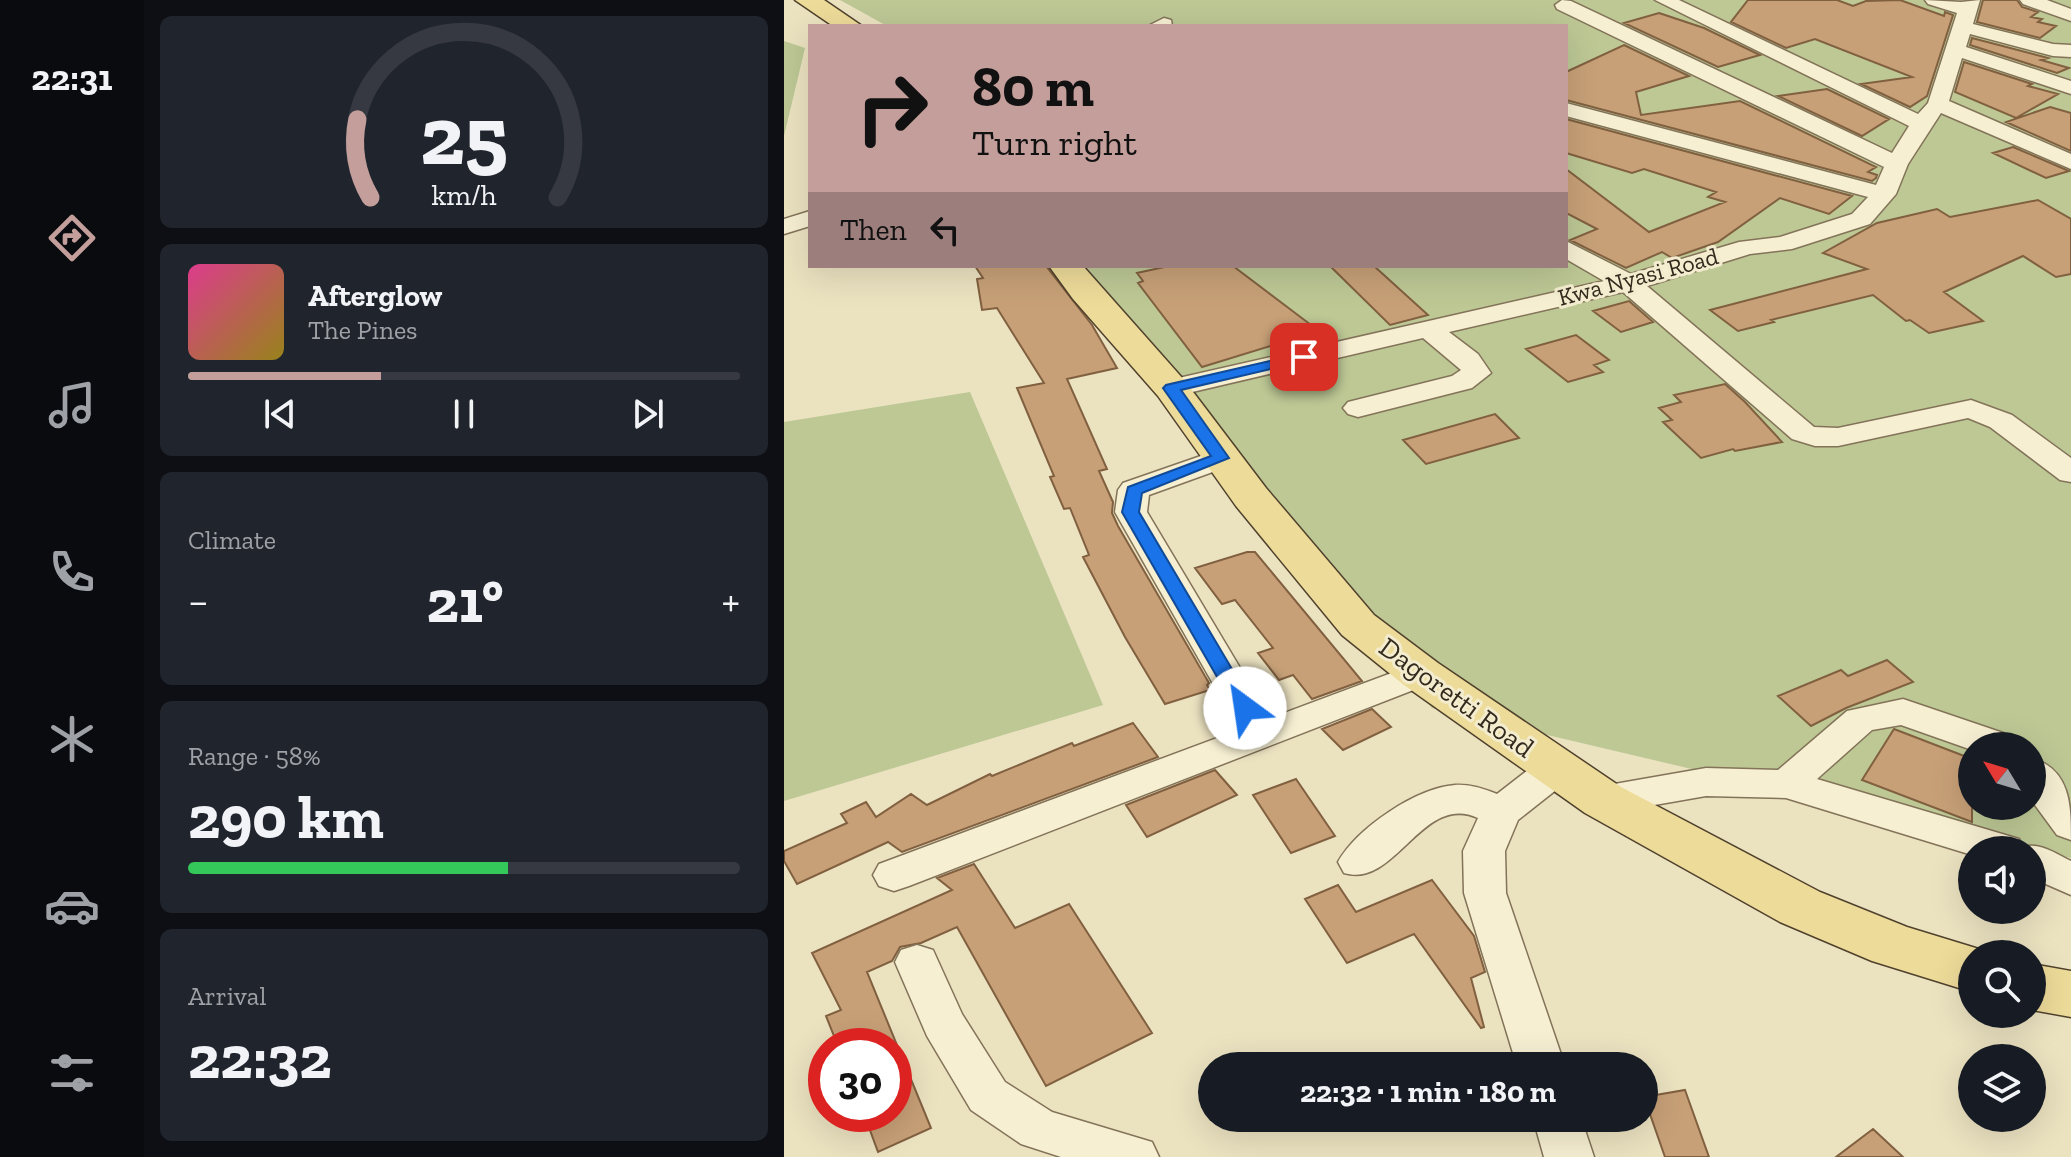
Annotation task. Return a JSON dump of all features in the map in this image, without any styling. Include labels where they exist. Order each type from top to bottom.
[{"type":"main road","points":[[807,0],[847,24]]},
{"type":"main road","name":"Dagoretti Road","points":[[1067,268],[1171,388],[1221,458],[1358,625],[1421,674],[1603,800],[1800,907],[1892,945],[1958,965]]},
{"type":"main road","points":[[2046,990],[2071,994]]},
{"type":"street","points":[[1664,0],[1921,124]]},
{"type":"street","points":[[1934,0],[2071,88]]},
{"type":"street","points":[[2029,0],[2071,15]]},
{"type":"street","points":[[1564,5],[1897,164]]},
{"type":"street","points":[[1966,22],[2053,50],[2071,51]]},
{"type":"street","name":"Kwa Nyasi Road","points":[[1171,388],[1628,283],[1748,247],[1783,244],[1861,219],[1884,194],[1897,164],[1921,124],[1938,104],[1966,22]]},
{"type":"street","points":[[1938,104],[2071,162]]},
{"type":"street","points":[[1568,110],[1884,194]]},
{"type":"street","points":[[784,227],[808,219]]},
{"type":"street","points":[[1568,250],[1628,283],[1803,433],[1815,437],[1838,437],[1971,409],[2001,421],[2071,473]]},
{"type":"street","points":[[1358,408],[1462,382],[1477,373],[1468,360],[1428,329]]},
{"type":"street","points":[[1221,458],[1134,490],[1131,512],[1245,708]]},
{"type":"street","points":[[894,875],[1421,674]]},
{"type":"street","points":[[1787,784],[1860,720],[1903,712],[1961,732]]},
{"type":"street","points":[[1536,1052],[1485,893],[1484,851],[1501,812],[1556,769]]},
{"type":"street","points":[[1603,800],[1706,782],[1787,784],[1958,836]]},
{"type":"street","points":[[2046,791],[2071,825]]},
{"type":"street","points":[[1359,862],[1394,830],[1420,812],[1446,801],[1463,798],[1501,812]]},
{"type":"street","points":[[2046,867],[2071,879]]},
{"type":"street","points":[[917,962],[943,1023],[988,1096],[1038,1129],[1134,1157]]},
{"type":"street","points":[[1561,1132],[1569,1157]]},
{"type":"green space","points":[[840,0],[2071,0],[2071,858],[2046,852],[2046,836],[1977,836],[1432,708],[1235,476],[1048,268],[1568,268],[1568,24],[883,24]]},
{"type":"green space","points":[[784,41],[805,48],[784,136]]},
{"type":"green space","points":[[970,392],[1103,705],[784,801],[784,422]]},
{"type":"building","points":[[1748,0],[1837,0],[1853,6],[1866,1],[1900,0],[1944,16],[1945,12],[1953,15],[1927,96],[1910,107],[1861,84],[1912,77],[1815,39],[1786,48],[1731,22]]},
{"type":"building","points":[[1983,0],[2017,0],[2022,7],[2038,12],[2031,17],[2042,19],[2038,22],[2056,26],[2040,38],[1977,22]]},
{"type":"building","points":[[1659,13],[1704,28],[1760,55],[1718,67],[1624,23]]},
{"type":"building","points":[[1972,38],[2048,58],[2041,60],[2069,68],[2057,73],[1970,45]]},
{"type":"building","points":[[1624,45],[1689,76],[1636,92],[1641,115],[1740,101],[1876,167],[1868,172],[1877,175],[1876,178],[1872,181],[1568,101],[1568,71]]},
{"type":"building","points":[[1964,62],[2058,94],[2016,118],[1955,92]]},
{"type":"building","points":[[1827,89],[1889,119],[1862,136],[1778,96]]},
{"type":"building","points":[[2050,107],[2071,113],[2071,151],[2006,122]]},
{"type":"building","points":[[1568,120],[1852,196],[1829,214],[1780,198],[1718,242],[1672,258],[1662,252],[1626,268],[1570,240],[1597,229],[1568,214],[1568,171],[1649,232],[1725,202],[1708,197],[1716,192],[1644,169],[1632,173],[1568,154]]},
{"type":"building","points":[[2013,147],[2069,171],[2046,178],[1993,153]]},
{"type":"building","points":[[2038,200],[2071,219],[2071,274],[2056,277],[2023,256],[1944,292],[1983,321],[1929,333],[1910,320],[1906,321],[1873,295],[1738,331],[1710,310],[1867,269],[1823,253],[1877,223],[1937,209],[1950,217]]},
{"type":"building","points":[[976,268],[1048,268],[1092,325],[1117,368],[1067,379],[1107,469],[1099,471],[1113,502],[1112,513],[1209,683],[1210,690],[1165,704],[1125,637],[1083,557],[1089,555],[1070,508],[1064,509],[1050,477],[1054,476],[1017,388],[1044,383],[997,308],[982,310],[977,279],[983,278]]},
{"type":"building","points":[[1160,268],[1236,268],[1319,331],[1202,367],[1138,283],[1143,281],[1137,273]]},
{"type":"building","points":[[1332,268],[1376,268],[1428,315],[1390,325]]},
{"type":"building","points":[[1629,301],[1653,322],[1621,332],[1593,311]]},
{"type":"building","points":[[1576,335],[1609,360],[1594,365],[1603,372],[1568,382],[1526,349]]},
{"type":"building","points":[[1725,384],[1782,442],[1733,449],[1701,458],[1663,422],[1672,420],[1659,408],[1681,402],[1674,395]]},
{"type":"building","points":[[1495,414],[1519,438],[1426,464],[1403,440]]},
{"type":"building","points":[[1255,552],[1362,681],[1312,699],[1293,675],[1279,680],[1258,653],[1273,648],[1235,600],[1222,604],[1195,568]]},
{"type":"building","points":[[1887,660],[1913,682],[1846,708],[1811,726],[1778,696],[1841,670],[1848,676]]},
{"type":"building","points":[[1372,709],[1391,727],[1343,750],[1322,729]]},
{"type":"building","points":[[1133,723],[1158,757],[902,852],[888,842],[797,884],[784,861],[784,851],[847,823],[841,814],[866,802],[876,817],[911,794],[927,805],[990,774],[992,776],[1072,743],[1074,746]]},
{"type":"building","points":[[1894,729],[1958,754],[1958,817],[1862,780]]},
{"type":"building","points":[[1215,770],[1237,795],[1147,837],[1126,805]]},
{"type":"building","points":[[1296,779],[1335,836],[1291,853],[1253,795]]},
{"type":"building","points":[[974,864],[1015,928],[1069,904],[1152,1033],[1046,1086],[957,927],[921,943],[900,947],[892,961],[867,972],[890,1028],[831,1028],[826,1016],[841,1010],[812,953],[952,890],[937,878]]},
{"type":"building","points":[[1432,880],[1474,936],[1485,972],[1471,978],[1484,1027],[1481,1028],[1414,934],[1347,963],[1305,899],[1338,885],[1356,912]]},
{"type":"building","points":[[912,1082],[931,1128],[878,1152],[871,1132],[912,1132]]},
{"type":"building","points":[[1685,1090],[1709,1157],[1665,1157],[1656,1132],[1658,1095]]},
{"type":"building","points":[[1873,1129],[1903,1157],[1836,1157]]},
{"type":"route","points":[[1245,708],[1155,559],[1131,512],[1134,490],[1221,458],[1171,388],[1304,357]]}]
